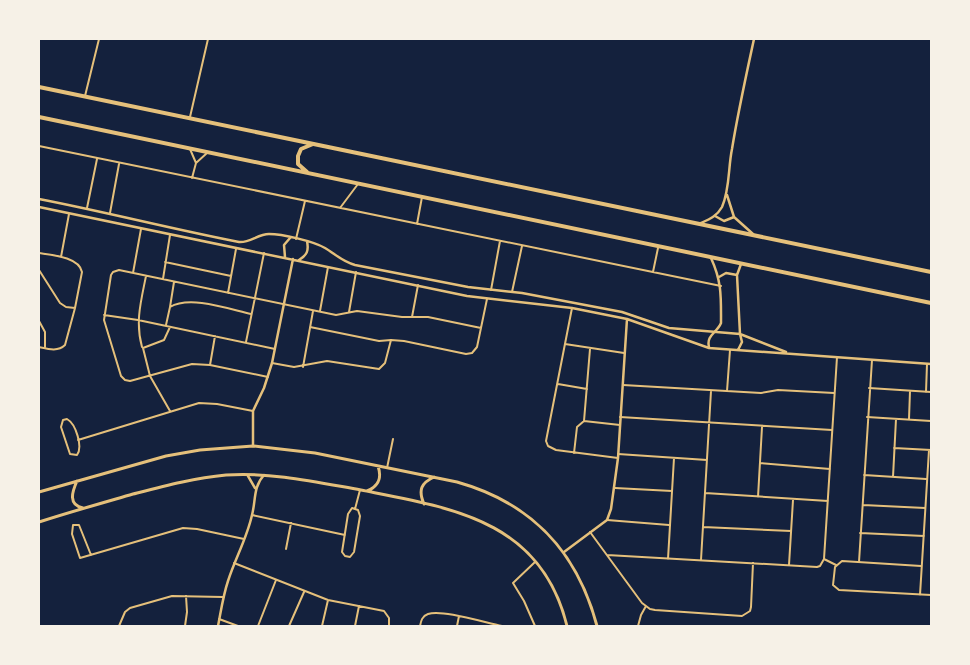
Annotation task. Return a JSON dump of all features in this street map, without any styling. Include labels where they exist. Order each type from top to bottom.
[{"type":"highway","points":[[39,87],[931,272]]},
{"type":"highway","points":[[39,117],[931,303]]},
{"type":"highway","points":[[308,173],[298,164],[298,156],[301,149],[315,144]]},
{"type":"main road","points":[[39,492],[166,456],[200,450],[253,446],[315,453],[435,477],[476,487],[506,501],[533,519],[564,552],[578,574],[597,626]]},
{"type":"main road","points":[[367,492],[377,485],[380,479],[381,473],[378,466]]},
{"type":"main road","points":[[39,522],[166,485],[227,475],[285,476],[360,490],[465,514],[495,528],[519,545],[535,562],[555,592],[563,610],[567,626]]},
{"type":"main road","points":[[424,504],[420,492],[421,488],[435,477]]},
{"type":"main road","points":[[77,481],[72,498],[79,507],[84,508]]},
{"type":"street","points":[[85,96],[99,39]]},
{"type":"street","points":[[190,118],[208,39]]},
{"type":"street","points":[[700,224],[715,216],[721,208],[727,193],[736,126],[754,39]]},
{"type":"street","points":[[39,146],[721,286]]},
{"type":"street","points":[[190,148],[196,163]]},
{"type":"street","points":[[192,178],[196,163],[208,152]]},
{"type":"street","points":[[87,208],[97,158]]},
{"type":"street","points":[[110,213],[120,163]]},
{"type":"street","points":[[340,208],[358,184]]},
{"type":"street","points":[[727,193],[734,217],[753,234]]},
{"type":"street","points":[[417,224],[422,197]]},
{"type":"street","points":[[39,199],[110,213],[171,229],[239,242],[246,242],[267,234],[307,241],[324,247],[345,262],[355,265],[468,287],[522,293],[622,312],[669,328],[740,334],[787,353]]},
{"type":"street","points":[[296,239],[305,201]]},
{"type":"street","points":[[54,210],[56,202]]},
{"type":"street","points":[[39,207],[467,296],[572,308],[627,319],[709,348],[929,364],[926,392]]},
{"type":"street","points":[[61,257],[69,214]]},
{"type":"street","points":[[117,224],[120,216]]},
{"type":"street","points":[[715,216],[724,221],[734,217]]},
{"type":"street","points":[[133,273],[141,229]]},
{"type":"street","points":[[163,279],[170,235]]},
{"type":"street","points":[[285,257],[284,245],[290,238]]},
{"type":"street","points":[[299,260],[306,255],[308,250],[307,241]]},
{"type":"street","points":[[491,290],[500,241]]},
{"type":"street","points":[[512,292],[522,246]]},
{"type":"street","points":[[653,272],[658,247]]},
{"type":"street","points":[[228,293],[236,248]]},
{"type":"street","points":[[39,253],[61,257],[77,263],[81,267],[81,278],[66,345],[59,349],[39,347]]},
{"type":"street","points":[[246,342],[264,253]]},
{"type":"street","points":[[709,348],[709,338],[721,323],[721,286],[711,258]]},
{"type":"street","points":[[253,446],[254,411],[272,363],[293,259]]},
{"type":"street","points":[[165,262],[231,276]]},
{"type":"street","points":[[738,351],[742,342],[737,275],[741,264]]},
{"type":"street","points":[[320,312],[328,267]]},
{"type":"street","points":[[268,377],[210,365],[192,364],[130,381],[123,378],[104,315],[111,274],[119,270],[336,315],[349,312],[364,312],[402,317],[434,318],[481,328]]},
{"type":"street","points":[[39,271],[60,303],[66,307],[75,308]]},
{"type":"street","points":[[349,312],[356,272]]},
{"type":"street","points":[[719,277],[726,273],[737,275]]},
{"type":"street","points":[[146,276],[138,320],[139,334],[150,376],[170,411]]},
{"type":"street","points":[[165,326],[174,282]]},
{"type":"street","points":[[412,317],[418,285]]},
{"type":"street","points":[[467,296],[468,287]]},
{"type":"street","points":[[522,293],[522,302]]},
{"type":"street","points":[[310,327],[379,341],[404,341],[470,354],[476,350],[487,299]]},
{"type":"street","points":[[170,307],[188,301],[251,314]]},
{"type":"street","points":[[572,308],[546,441],[552,448],[574,453],[706,460]]},
{"type":"street","points":[[302,366],[313,311]]},
{"type":"street","points":[[104,315],[138,320],[275,348]]},
{"type":"street","points":[[564,552],[607,520],[611,509],[618,456],[627,319]]},
{"type":"street","points":[[39,321],[45,332],[45,348]]},
{"type":"street","points":[[143,348],[164,340],[170,327]]},
{"type":"street","points":[[210,365],[215,336]]},
{"type":"street","points":[[272,363],[291,367],[327,361],[379,369],[385,363],[391,340]]},
{"type":"street","points":[[564,344],[624,353]]},
{"type":"street","points":[[574,453],[577,427],[584,421],[590,349]]},
{"type":"street","points":[[727,391],[730,350]]},
{"type":"street","points":[[607,555],[789,566],[817,567],[823,564],[837,357]]},
{"type":"street","points":[[859,562],[872,359]]},
{"type":"street","points":[[557,383],[587,389]]},
{"type":"street","points":[[623,385],[761,393],[778,390],[834,393]]},
{"type":"street","points":[[869,388],[931,392]]},
{"type":"street","points":[[701,560],[711,391]]},
{"type":"street","points":[[909,420],[910,391]]},
{"type":"street","points":[[78,440],[170,411],[207,402],[254,411]]},
{"type":"street","points":[[620,417],[832,430]]},
{"type":"street","points":[[867,417],[931,421]]},
{"type":"street","points":[[67,419],[71,422],[78,440],[79,454],[72,455],[70,454],[61,426],[63,420],[67,419]]},
{"type":"street","points":[[893,477],[896,419]]},
{"type":"street","points":[[584,421],[620,424]]},
{"type":"street","points":[[758,497],[762,427]]},
{"type":"street","points":[[387,468],[393,439]]},
{"type":"street","points":[[894,448],[930,450],[920,594]]},
{"type":"street","points":[[668,559],[674,458]]},
{"type":"street","points":[[760,463],[830,468]]},
{"type":"street","points":[[864,475],[927,479]]},
{"type":"street","points":[[248,476],[255,490]]},
{"type":"street","points":[[218,626],[223,597],[252,515],[255,490],[259,480],[264,476]]},
{"type":"street","points":[[615,488],[672,492]]},
{"type":"street","points":[[355,509],[360,490]]},
{"type":"street","points":[[705,493],[828,501]]},
{"type":"street","points":[[926,493],[931,493]]},
{"type":"street","points":[[789,566],[793,500]]},
{"type":"street","points":[[862,505],[925,508]]},
{"type":"street","points":[[352,508],[355,509],[358,510],[360,516],[354,552],[350,557],[345,556],[342,552],[348,514],[352,508]]},
{"type":"street","points":[[252,515],[345,535]]},
{"type":"street","points":[[607,520],[670,525]]},
{"type":"street","points":[[286,549],[291,523]]},
{"type":"street","points":[[91,555],[82,531],[78,525],[73,525],[72,534],[80,558],[91,555],[183,528],[197,529],[244,539]]},
{"type":"street","points":[[703,527],[791,531]]},
{"type":"street","points":[[590,532],[646,606],[655,610],[742,616],[750,611],[751,607],[753,563]]},
{"type":"street","points":[[860,533],[924,536]]},
{"type":"street","points":[[824,559],[836,565]]},
{"type":"street","points":[[922,566],[842,561],[836,565],[833,583],[837,589],[931,595]]},
{"type":"street","points":[[534,626],[524,601],[513,583],[535,562]]},
{"type":"street","points":[[234,563],[328,600],[386,613],[389,618],[389,626]]},
{"type":"street","points":[[258,626],[276,580]]},
{"type":"street","points":[[289,626],[304,591]]},
{"type":"street","points":[[119,626],[125,612],[130,608],[172,596],[223,597]]},
{"type":"street","points":[[184,626],[187,612],[186,596]]},
{"type":"street","points":[[322,626],[328,600]]},
{"type":"street","points":[[355,626],[359,606]]},
{"type":"street","points":[[638,626],[646,606]]},
{"type":"street","points":[[420,626],[422,618],[429,613],[459,616],[486,625],[502,626]]},
{"type":"street","points":[[456,626],[459,616]]},
{"type":"street","points":[[219,619],[238,626]]}]
